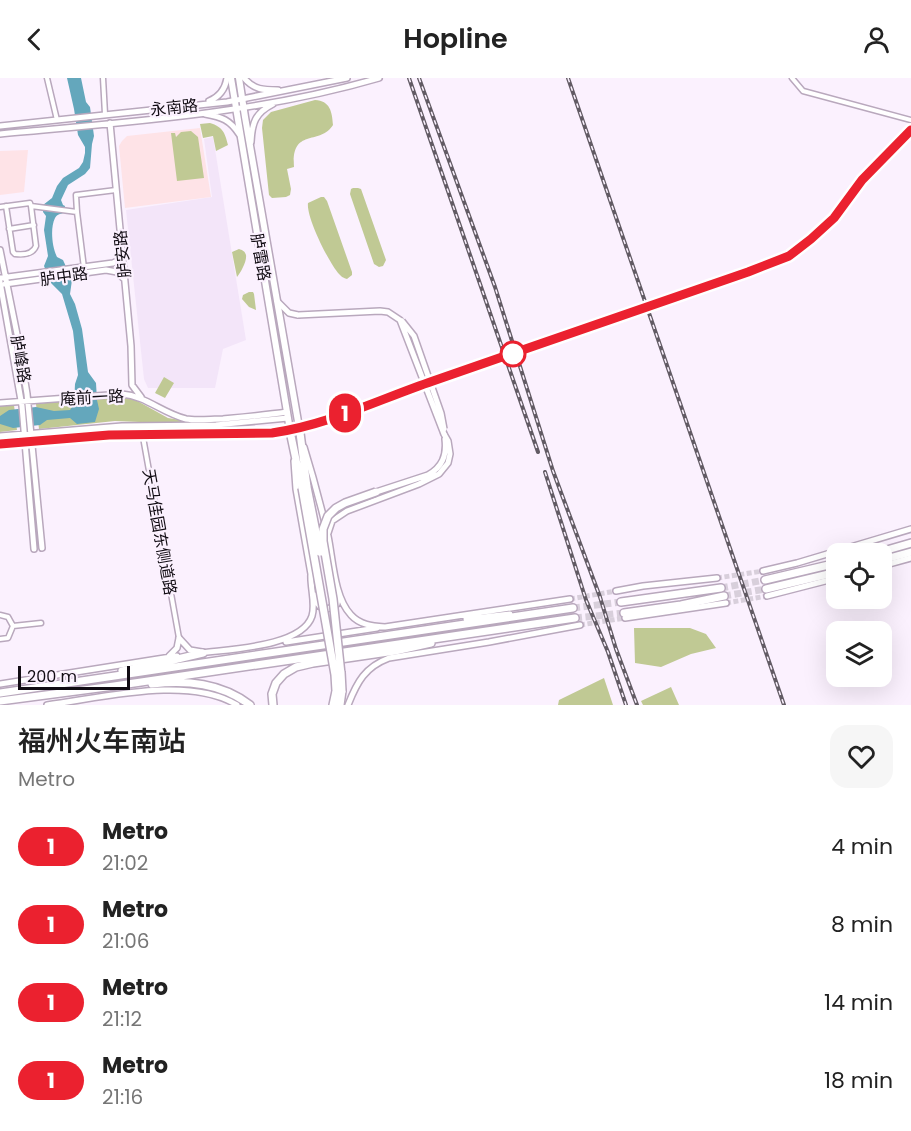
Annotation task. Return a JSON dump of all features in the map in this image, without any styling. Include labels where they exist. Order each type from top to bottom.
[{"type":"highway","points":[[300,434],[305,487],[340,705]]},
{"type":"highway","points":[[291,436],[322,560],[341,674]]},
{"type":"highway","points":[[333,705],[339,691],[341,674],[333,598],[323,541],[324,526],[328,516],[345,503],[378,496]]},
{"type":"highway","points":[[892,548],[911,543]]},
{"type":"highway","points":[[892,557],[911,552]]},
{"type":"highway","points":[[765,580],[826,566]]},
{"type":"highway","points":[[767,593],[826,575]]},
{"type":"highway","points":[[621,602],[721,588]]},
{"type":"highway","points":[[624,616],[681,605],[725,600]]},
{"type":"highway","points":[[4,693],[573,608]]},
{"type":"highway","points":[[130,685],[574,618]]},
{"type":"highway","points":[[273,705],[276,682],[291,669],[313,663],[395,651],[475,632]]},
{"type":"highway","points":[[4,693],[203,653]]},
{"type":"highway","points":[[0,701],[114,686],[164,683],[223,689],[238,696],[249,705]]},
{"type":"main road","name":"胪雷路","points":[[229,78],[241,136],[291,436]]},
{"type":"main road","points":[[203,104],[219,95],[229,78]]},
{"type":"main road","name":"胪雷路","points":[[242,78],[250,150],[300,434]]},
{"type":"main road","points":[[242,78],[261,90],[286,91]]},
{"type":"main road","name":"永南路","points":[[0,126],[243,100],[346,78]]},
{"type":"main road","points":[[0,134],[235,109],[324,93],[379,78]]},
{"type":"main road","points":[[250,150],[252,130],[257,116],[264,108],[279,100]]},
{"type":"main road","points":[[198,113],[225,119],[241,136]]},
{"type":"main road","name":"胪安路","points":[[110,123],[131,346],[132,385]]},
{"type":"main road","name":"胪峰路","points":[[0,250],[2,284],[8,321],[25,404]]},
{"type":"main road","name":"胪中路","points":[[73,272],[113,263],[122,254]]},
{"type":"main road","name":"胪中路","points":[[3,277],[112,270],[125,279]]},
{"type":"main road","name":"胪中路","points":[[2,284],[46,275]]},
{"type":"main road","name":"胪峰路","points":[[2,284],[18,339],[28,431]]},
{"type":"main road","points":[[277,301],[289,313],[298,315],[380,311],[388,312],[400,320],[444,434],[446,454],[437,469],[340,515],[330,524],[328,537]]},
{"type":"main road","points":[[122,394],[128,392],[132,385],[141,398]]},
{"type":"main road","name":"庵前一路","points":[[0,403],[25,404],[77,396],[122,394],[141,398],[164,411],[187,419],[287,415]]},
{"type":"main road","points":[[0,436],[28,431],[141,426],[206,426],[287,415]]},
{"type":"main road","points":[[28,431],[42,548]]},
{"type":"main road","points":[[28,431],[34,549]]},
{"type":"main road","points":[[300,434],[328,537],[339,593],[347,611],[357,620],[368,625],[385,627]]},
{"type":"main road","points":[[291,436],[296,489],[316,603],[326,609],[335,606],[339,593]]},
{"type":"main road","points":[[763,571],[911,529]]},
{"type":"main road","points":[[892,563],[911,558]]},
{"type":"main road","points":[[252,647],[290,637],[306,627],[313,610],[311,574]]},
{"type":"main road","points":[[616,591],[717,578]]},
{"type":"main road","points":[[767,593],[826,580]]},
{"type":"main road","points":[[179,638],[190,650],[203,653],[570,599]]},
{"type":"main road","points":[[434,620],[553,611]]},
{"type":"main road","points":[[348,705],[358,681],[371,667],[383,660],[395,656],[580,625]]},
{"type":"main road","points":[[0,684],[126,664],[167,660],[177,648],[179,638]]},
{"type":"main road","points":[[395,651],[489,642]]},
{"type":"main road","points":[[47,705],[190,684]]},
{"type":"main road","points":[[151,691],[187,690],[210,693],[237,705]]},
{"type":"street","points":[[47,78],[57,120]]},
{"type":"street","points":[[103,78],[105,114]]},
{"type":"street","points":[[792,78],[803,91],[911,120]]},
{"type":"street","points":[[84,268],[76,195],[116,190]]},
{"type":"street","points":[[0,207],[30,203],[30,206],[77,213]]},
{"type":"street","points":[[6,206],[13,252],[18,255],[36,249],[30,206]]},
{"type":"street","points":[[9,229],[34,225]]},
{"type":"street","points":[[0,323],[8,321]]},
{"type":"street","name":"天马佳园东侧道路","points":[[141,426],[179,638]]},
{"type":"street","points":[[0,615],[8,617],[13,626]]},
{"type":"street","points":[[13,626],[41,623]]},
{"type":"street","points":[[0,639],[8,638],[13,626]]},
{"type":"shaded area","points":[[200,128],[211,197],[125,208],[119,146],[122,141],[127,136]]},
{"type":"shaded area","points":[[213,137],[246,340],[223,349],[215,388],[148,388],[144,379],[126,210],[212,197],[204,139]]},
{"type":"shaded area","points":[[28,150],[24,192],[0,195],[0,151]]},
{"type":"green space","points":[[315,100],[327,105],[332,115],[333,125],[321,135],[302,142],[297,147],[294,167],[287,169],[290,195],[272,198],[269,195],[263,120],[271,112]]},
{"type":"green space","points":[[210,123],[223,131],[228,145],[216,151],[213,136],[203,138],[200,124]]},
{"type":"green space","points":[[191,131],[198,137],[204,178],[177,181],[171,133],[175,133],[176,137],[181,132]]},
{"type":"green space","points":[[353,188],[361,189],[386,260],[383,266],[379,267],[374,264],[350,194]]},
{"type":"green space","points":[[321,197],[327,201],[352,272],[347,279],[339,274],[330,260],[319,240],[308,210],[308,203]]},
{"type":"green space","points":[[239,249],[245,253],[246,257],[237,277],[232,252]]},
{"type":"green space","points":[[249,292],[254,294],[256,310],[249,307],[242,299],[243,295]]},
{"type":"green space","points":[[164,377],[174,383],[165,398],[155,393]]},
{"type":"green space","points":[[111,396],[132,398],[168,418],[186,421],[189,424],[115,421],[39,429],[36,404]]},
{"type":"green space","points":[[0,405],[14,405],[17,430],[0,432]]},
{"type":"green space","points":[[634,628],[690,628],[706,634],[716,648],[691,654],[661,667],[635,663]]},
{"type":"green space","points":[[604,678],[613,705],[558,705],[559,700]]},
{"type":"green space","points":[[671,687],[679,705],[643,705],[641,701]]},
{"type":"water","points":[[67,78],[81,78],[86,102],[90,107],[94,136],[90,168],[68,185],[61,200],[65,206],[64,213],[55,218],[52,238],[57,257],[63,260],[72,280],[70,294],[82,329],[88,372],[96,383],[99,409],[95,422],[77,424],[70,418],[47,420],[40,425],[13,428],[0,424],[0,416],[9,410],[36,407],[54,411],[70,410],[74,404],[78,375],[73,331],[62,294],[51,283],[44,266],[48,256],[44,230],[46,216],[43,212],[43,205],[52,198],[63,178],[79,168],[85,153],[85,147],[78,135]]},
{"type":"tunnel","points":[[717,578],[763,571]]},
{"type":"tunnel","points":[[721,588],[765,580]]},
{"type":"tunnel","points":[[724,596],[766,589]]},
{"type":"tunnel","points":[[570,599],[616,591]]},
{"type":"tunnel","points":[[726,603],[767,596]]},
{"type":"tunnel","points":[[573,608],[621,602]]},
{"type":"tunnel","points":[[575,618],[624,613]]},
{"type":"tunnel","points":[[580,625],[625,618]]},
{"type":"railway","points":[[409,78],[538,452]]},
{"type":"railway","points":[[419,78],[495,287],[553,471],[637,705]]},
{"type":"railway","points":[[568,78],[784,705]]},
{"type":"railway","points":[[545,472],[586,600],[608,652],[626,705]]},
{"type":"metro line","name":"1","points":[[0,444],[109,435],[272,433],[326,420],[789,256],[834,218],[862,180],[911,130]]}]
